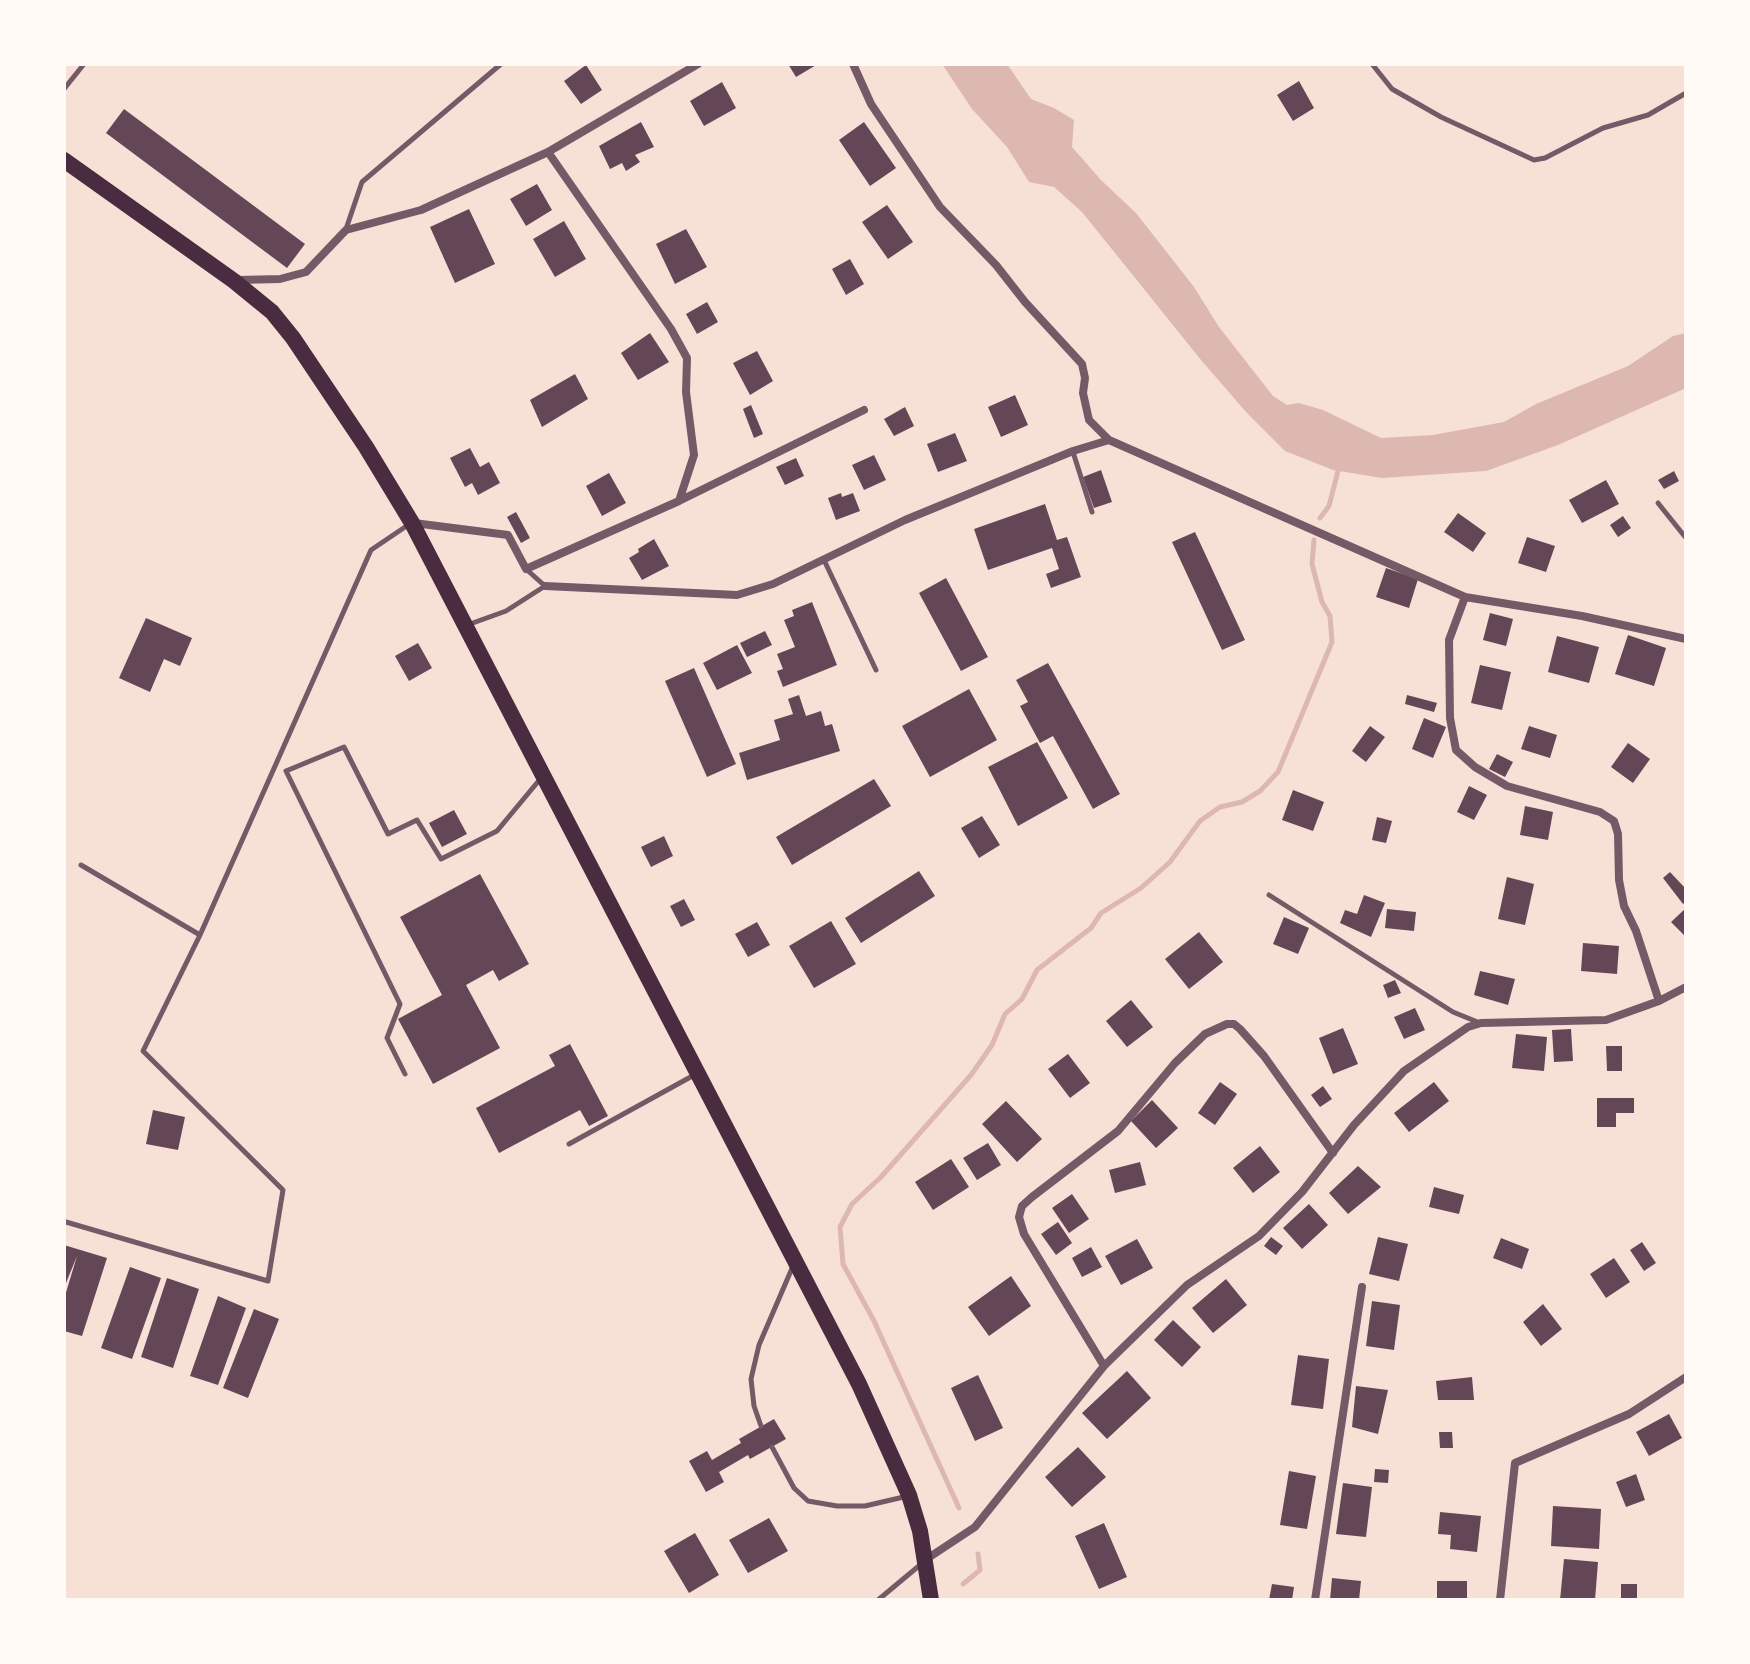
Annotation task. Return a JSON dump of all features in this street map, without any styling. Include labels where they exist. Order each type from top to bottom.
[{"type":"main road","points":[[64,160],[234,281],[272,312],[366,447],[412,523],[859,1384],[909,1495],[920,1531],[931,1600]]},
{"type":"street","points":[[234,281],[280,279],[306,272],[346,230],[421,210],[548,152],[698,64]]},
{"type":"street","points":[[853,64],[871,104],[940,207],[996,265],[1082,364],[1085,378],[1083,393],[1089,420],[1109,440],[1465,597],[1582,616],[1686,639]]},
{"type":"street","points":[[548,152],[671,329],[687,358],[686,392],[694,455],[679,501]]},
{"type":"street","points":[[412,523],[508,535],[526,569],[679,501],[864,410]]},
{"type":"street","points":[[545,586],[737,595],[773,584],[905,520],[1073,451],[1109,440]]},
{"type":"street","points":[[1465,597],[1449,640],[1450,718],[1456,750],[1475,767],[1507,786],[1600,812],[1614,821],[1618,834],[1619,880],[1624,906],[1636,931],[1659,1001]]},
{"type":"street","points":[[925,1561],[975,1527],[1104,1366],[1187,1285],[1259,1236],[1302,1192],[1354,1125],[1404,1071],[1468,1027],[1481,1023],[1606,1020],[1659,1001],[1686,987]]},
{"type":"street","points":[[1104,1366],[1024,1234],[1019,1217],[1022,1206],[1118,1131],[1175,1063],[1205,1034],[1227,1024],[1234,1024],[1240,1029],[1264,1056],[1333,1153]]},
{"type":"street","points":[[1315,1600],[1362,1287]]},
{"type":"street","points":[[1500,1600],[1515,1463],[1629,1414],[1686,1377]]},
{"type":"lane","points":[[64,89],[84,64]]},
{"type":"lane","points":[[346,230],[362,182],[501,64]]},
{"type":"lane","points":[[1372,64],[1392,89],[1441,117],[1534,160],[1545,158],[1603,128],[1648,115],[1686,93]]},
{"type":"lane","points":[[1073,451],[1092,512]]},
{"type":"lane","points":[[1658,503],[1686,538]]},
{"type":"lane","points":[[66,1222],[268,1281],[283,1190],[143,1051],[200,935],[371,550],[412,523]]},
{"type":"lane","points":[[823,559],[876,670]]},
{"type":"lane","points":[[465,626],[506,611],[545,586],[526,569]]},
{"type":"lane","points":[[405,1074],[387,1038],[400,1004],[286,771],[344,747],[388,834],[417,820],[441,859],[497,831],[544,774]]},
{"type":"lane","points":[[81,865],[200,935]]},
{"type":"lane","points":[[1269,895],[1453,1012],[1481,1023]]},
{"type":"lane","points":[[569,1144],[697,1073]]},
{"type":"lane","points":[[761,1426],[754,1406],[751,1379],[759,1345],[795,1261]]},
{"type":"lane","points":[[772,1447],[794,1488],[808,1501],[837,1506],[865,1506],[909,1495]]},
{"type":"lane","points":[[878,1600],[925,1561]]},
{"type":"shaded area","points":[[942,64],[1007,64],[1031,99],[1074,120],[1072,147],[1136,213],[1273,396],[1287,405],[1299,403],[1323,410],[1381,438],[1433,435],[1504,422],[1536,404],[1628,366],[1673,336],[1686,333],[1686,388],[1558,445],[1486,471],[1382,478],[1333,470],[1285,451],[1201,360],[1082,212],[1054,187],[1029,182],[1007,147],[972,109]]},
{"type":"building","points":[[788,64],[818,64],[796,77]]},
{"type":"building","points":[[586,65],[602,90],[581,104],[564,81]]},
{"type":"building","points":[[1299,81],[1314,108],[1293,121],[1277,95]]},
{"type":"building","points":[[722,82],[736,108],[704,126],[690,101]]},
{"type":"building","points":[[124,109],[305,244],[287,268],[106,133]]},
{"type":"building","points":[[641,122],[654,147],[635,155],[640,162],[626,171],[622,163],[610,169],[599,146]]},
{"type":"building","points":[[864,122],[896,168],[870,186],[839,140]]},
{"type":"building","points":[[537,184],[552,210],[526,226],[510,199]]},
{"type":"building","points":[[887,205],[913,242],[888,259],[862,222]]},
{"type":"building","points":[[469,209],[495,264],[455,283],[430,227]]},
{"type":"building","points":[[564,221],[586,259],[555,277],[533,239]]},
{"type":"building","points":[[686,229],[707,267],[675,284],[656,244]]},
{"type":"building","points":[[850,259],[864,284],[846,295],[832,269]]},
{"type":"building","points":[[707,302],[718,322],[697,334],[686,314]]},
{"type":"building","points":[[650,333],[669,362],[638,380],[621,353]]},
{"type":"building","points":[[757,351],[773,381],[750,395],[733,363]]},
{"type":"building","points":[[575,374],[588,399],[542,427],[530,400]]},
{"type":"building","points":[[1015,395],[1028,425],[1001,437],[988,407]]},
{"type":"building","points":[[751,405],[763,434],[754,438],[743,409]]},
{"type":"building","points":[[905,407],[914,426],[894,436],[884,419]]},
{"type":"building","points":[[955,433],[967,461],[938,472],[927,444]]},
{"type":"building","points":[[470,448],[480,467],[489,462],[500,483],[478,495],[472,483],[465,487],[450,458]]},
{"type":"building","points":[[874,455],[886,480],[864,490],[852,465]]},
{"type":"building","points":[[796,458],[804,476],[785,485],[776,467]]},
{"type":"building","points":[[1101,470],[1112,502],[1094,508],[1083,477]]},
{"type":"building","points":[[1674,471],[1679,481],[1664,489],[1658,480]]},
{"type":"building","points":[[609,473],[626,503],[602,516],[586,486]]},
{"type":"building","points":[[1606,480],[1619,504],[1582,523],[1569,500]]},
{"type":"building","points":[[841,493],[842,497],[853,493],[860,511],[836,520],[828,498]]},
{"type":"building","points":[[1045,504],[1057,540],[1067,537],[1081,577],[1051,588],[1046,574],[1059,569],[1052,548],[988,570],[974,529]]},
{"type":"building","points":[[516,512],[530,538],[521,543],[507,517]]},
{"type":"building","points":[[1458,513],[1486,533],[1473,552],[1444,532]]},
{"type":"building","points":[[1623,516],[1631,528],[1618,537],[1610,525]]},
{"type":"building","points":[[1195,532],[1245,640],[1222,650],[1172,542]]},
{"type":"building","points":[[1527,537],[1555,546],[1546,572],[1518,563]]},
{"type":"building","points":[[654,539],[669,566],[642,580],[629,558]]},
{"type":"building","points":[[1386,568],[1418,579],[1409,608],[1376,597]]},
{"type":"building","points":[[946,578],[988,657],[961,671],[919,593]]},
{"type":"building","points":[[812,602],[837,665],[783,687],[777,671],[783,669],[777,654],[795,647],[784,620],[794,616],[792,610]]},
{"type":"building","points":[[1490,613],[1513,619],[1506,646],[1483,640]]},
{"type":"building","points":[[146,618],[192,638],[180,666],[164,659],[150,692],[119,678]]},
{"type":"building","points":[[765,631],[772,645],[747,657],[740,643]]},
{"type":"building","points":[[1628,635],[1666,648],[1654,686],[1615,674]]},
{"type":"building","points":[[1557,636],[1599,647],[1589,683],[1548,672]]},
{"type":"building","points":[[418,643],[432,668],[409,681],[395,656]]},
{"type":"building","points":[[737,645],[752,673],[717,690],[703,663]]},
{"type":"building","points":[[1048,663],[1120,794],[1093,809],[1053,736],[1040,743],[1020,706],[1028,702],[1016,680]]},
{"type":"building","points":[[1480,665],[1511,672],[1502,710],[1471,703]]},
{"type":"building","points":[[694,668],[736,764],[707,777],[665,681]]},
{"type":"building","points":[[969,689],[997,740],[930,777],[902,726]]},
{"type":"building","points":[[799,695],[806,716],[821,711],[825,726],[832,724],[840,751],[747,780],[739,753],[780,740],[774,720],[793,714],[788,699]]},
{"type":"building","points":[[1407,695],[1437,703],[1434,712],[1405,704]]},
{"type":"building","points":[[1424,718],[1446,727],[1433,758],[1412,749]]},
{"type":"building","points":[[1370,726],[1385,737],[1366,762],[1352,751]]},
{"type":"building","points":[[1529,726],[1557,735],[1550,758],[1521,749]]},
{"type":"building","points":[[1037,742],[1068,798],[1018,826],[988,767]]},
{"type":"building","points":[[1628,743],[1650,759],[1633,783],[1611,767]]},
{"type":"building","points":[[1497,754],[1513,762],[1505,777],[1489,769]]},
{"type":"building","points":[[874,779],[891,806],[792,865],[776,837]]},
{"type":"building","points":[[1469,786],[1487,795],[1474,820],[1457,812]]},
{"type":"building","points":[[1293,790],[1324,802],[1313,831],[1282,820]]},
{"type":"building","points":[[1525,806],[1553,812],[1548,840],[1520,835]]},
{"type":"building","points":[[454,810],[467,834],[442,847],[429,823]]},
{"type":"building","points":[[982,816],[1000,845],[979,858],[961,828]]},
{"type":"building","points":[[1377,817],[1392,821],[1386,843],[1372,840]]},
{"type":"building","points":[[664,836],[673,856],[651,867],[641,847]]},
{"type":"building","points":[[919,871],[935,896],[861,943],[845,918]]},
{"type":"building","points":[[1670,872],[1686,889],[1683,904],[1663,878]]},
{"type":"building","points":[[480,874],[529,964],[499,981],[493,970],[466,985],[500,1048],[433,1084],[398,1019],[442,995],[400,917]]},
{"type":"building","points":[[1507,877],[1534,884],[1525,925],[1498,919]]},
{"type":"building","points":[[1364,895],[1385,903],[1371,937],[1340,923],[1345,910],[1357,914]]},
{"type":"building","points":[[684,899],[695,920],[681,927],[670,906]]},
{"type":"building","points":[[1686,908],[1686,937],[1671,922]]},
{"type":"building","points":[[1387,909],[1416,912],[1414,931],[1385,928]]},
{"type":"building","points":[[1284,917],[1309,928],[1298,954],[1273,944]]},
{"type":"building","points":[[831,921],[856,964],[814,988],[789,946]]},
{"type":"building","points":[[757,922],[770,945],[748,957],[735,934]]},
{"type":"building","points":[[1199,932],[1223,962],[1189,989],[1165,959]]},
{"type":"building","points":[[1583,943],[1619,946],[1617,974],[1581,971]]},
{"type":"building","points":[[1480,971],[1515,979],[1508,1005],[1474,995]]},
{"type":"building","points":[[1395,980],[1401,993],[1388,998],[1383,985]]},
{"type":"building","points":[[1131,1000],[1153,1027],[1127,1047],[1106,1021]]},
{"type":"building","points":[[1415,1008],[1425,1030],[1404,1039],[1394,1017]]},
{"type":"building","points":[[1343,1028],[1358,1064],[1333,1074],[1319,1038]]},
{"type":"building","points":[[1571,1029],[1573,1061],[1554,1062],[1552,1030]]},
{"type":"building","points":[[1516,1034],[1547,1037],[1544,1071],[1512,1068]]},
{"type":"building","points":[[570,1044],[608,1116],[589,1126],[580,1110],[499,1153],[476,1108],[555,1066],[549,1055]]},
{"type":"building","points":[[1606,1046],[1622,1046],[1622,1071],[1607,1071]]},
{"type":"building","points":[[1068,1054],[1090,1083],[1070,1098],[1048,1069]]},
{"type":"building","points":[[1220,1082],[1237,1094],[1215,1125],[1198,1113]]},
{"type":"building","points":[[1434,1082],[1449,1101],[1409,1132],[1394,1113]]},
{"type":"building","points":[[1323,1086],[1332,1099],[1320,1107],[1311,1095]]},
{"type":"building","points":[[1597,1098],[1634,1098],[1634,1113],[1616,1113],[1616,1127],[1597,1127]]},
{"type":"building","points":[[1152,1100],[1178,1128],[1156,1148],[1131,1121]]},
{"type":"building","points":[[1006,1101],[1042,1139],[1017,1162],[982,1124]]},
{"type":"building","points":[[153,1110],[185,1117],[178,1150],[146,1144]]},
{"type":"building","points":[[988,1143],[1001,1165],[977,1180],[963,1158]]},
{"type":"building","points":[[1260,1146],[1280,1172],[1253,1193],[1233,1168]]},
{"type":"building","points":[[951,1159],[969,1187],[933,1210],[915,1182]]},
{"type":"building","points":[[1140,1162],[1146,1185],[1115,1193],[1109,1170]]},
{"type":"building","points":[[1358,1166],[1381,1187],[1348,1214],[1329,1193]]},
{"type":"building","points":[[1434,1187],[1464,1195],[1459,1214],[1429,1207]]},
{"type":"building","points":[[1072,1194],[1089,1219],[1069,1233],[1052,1208]]},
{"type":"building","points":[[1309,1204],[1328,1225],[1302,1249],[1283,1228]]},
{"type":"building","points":[[1058,1222],[1072,1243],[1056,1255],[1041,1234]]},
{"type":"building","points":[[1271,1237],[1283,1246],[1276,1255],[1264,1246]]},
{"type":"building","points":[[1378,1237],[1408,1244],[1399,1281],[1369,1274]]},
{"type":"building","points":[[1501,1238],[1529,1249],[1522,1269],[1493,1258]]},
{"type":"building","points":[[1137,1239],[1153,1268],[1121,1285],[1105,1256]]},
{"type":"building","points":[[1642,1242],[1656,1263],[1644,1271],[1630,1250]]},
{"type":"building","points":[[64,1245],[107,1258],[82,1336],[64,1331],[64,1299],[77,1256],[64,1288]]},
{"type":"building","points":[[1091,1247],[1102,1267],[1082,1277],[1072,1258]]},
{"type":"building","points":[[1614,1258],[1630,1282],[1606,1298],[1590,1274]]},
{"type":"building","points":[[130,1267],[161,1278],[132,1359],[101,1348]]},
{"type":"building","points":[[1011,1276],[1031,1306],[989,1336],[968,1307]]},
{"type":"building","points":[[167,1278],[199,1289],[173,1368],[141,1357]]},
{"type":"building","points":[[1226,1279],[1247,1305],[1213,1333],[1192,1308]]},
{"type":"building","points":[[218,1296],[246,1308],[218,1385],[190,1376]]},
{"type":"building","points":[[1372,1301],[1400,1305],[1394,1350],[1366,1346]]},
{"type":"building","points":[[1543,1304],[1562,1329],[1541,1346],[1523,1322]]},
{"type":"building","points":[[254,1309],[279,1319],[248,1398],[223,1388]]},
{"type":"building","points":[[1173,1320],[1201,1347],[1182,1367],[1154,1340]]},
{"type":"building","points":[[1298,1355],[1329,1359],[1323,1409],[1291,1405]]},
{"type":"building","points":[[1127,1371],[1151,1398],[1107,1439],[1082,1413]]},
{"type":"building","points":[[978,1375],[1003,1428],[975,1441],[951,1388]]},
{"type":"building","points":[[1472,1377],[1474,1400],[1438,1400],[1436,1381]]},
{"type":"building","points":[[1356,1386],[1388,1390],[1378,1434],[1352,1427]]},
{"type":"building","points":[[1669,1414],[1682,1438],[1649,1456],[1636,1432]]},
{"type":"building","points":[[774,1419],[786,1439],[750,1459],[748,1455],[719,1472],[724,1482],[706,1492],[689,1461],[707,1451],[712,1460],[741,1443],[739,1439]]},
{"type":"building","points":[[1439,1432],[1452,1432],[1453,1448],[1440,1448]]},
{"type":"building","points":[[1078,1447],[1106,1477],[1072,1507],[1045,1477]]},
{"type":"building","points":[[1375,1469],[1389,1470],[1388,1483],[1374,1482]]},
{"type":"building","points":[[1289,1471],[1316,1476],[1307,1529],[1280,1525]]},
{"type":"building","points":[[1636,1474],[1645,1500],[1626,1507],[1616,1482]]},
{"type":"building","points":[[1343,1483],[1372,1487],[1366,1537],[1336,1534]]},
{"type":"building","points":[[1553,1506],[1601,1509],[1599,1549],[1551,1546]]},
{"type":"building","points":[[1440,1512],[1481,1516],[1477,1552],[1450,1549],[1451,1535],[1438,1534]]},
{"type":"building","points":[[769,1518],[788,1551],[748,1573],[729,1540]]},
{"type":"building","points":[[1104,1523],[1127,1577],[1099,1589],[1075,1536]]},
{"type":"building","points":[[695,1533],[719,1575],[689,1593],[664,1551]]},
{"type":"building","points":[[1564,1559],[1598,1562],[1595,1600],[1560,1600]]},
{"type":"building","points":[[1332,1578],[1361,1581],[1359,1600],[1330,1600]]},
{"type":"building","points":[[1437,1581],[1467,1581],[1467,1600],[1437,1600]]},
{"type":"building","points":[[1272,1584],[1294,1587],[1292,1600],[1269,1600]]},
{"type":"building","points":[[1621,1584],[1637,1584],[1637,1600],[1621,1600]]},
{"type":"waterway","points":[[1320,518],[1329,506],[1339,467]]},
{"type":"waterway","points":[[959,1508],[874,1321],[843,1264],[840,1227],[852,1204],[881,1177],[971,1075],[992,1045],[1005,1014],[1022,999],[1037,970],[1091,928],[1101,913],[1141,888],[1170,862],[1200,821],[1220,807],[1242,802],[1260,791],[1278,772],[1332,642],[1330,616],[1322,602],[1312,564],[1314,540]]},
{"type":"waterway","points":[[963,1584],[980,1570],[978,1554]]}]
